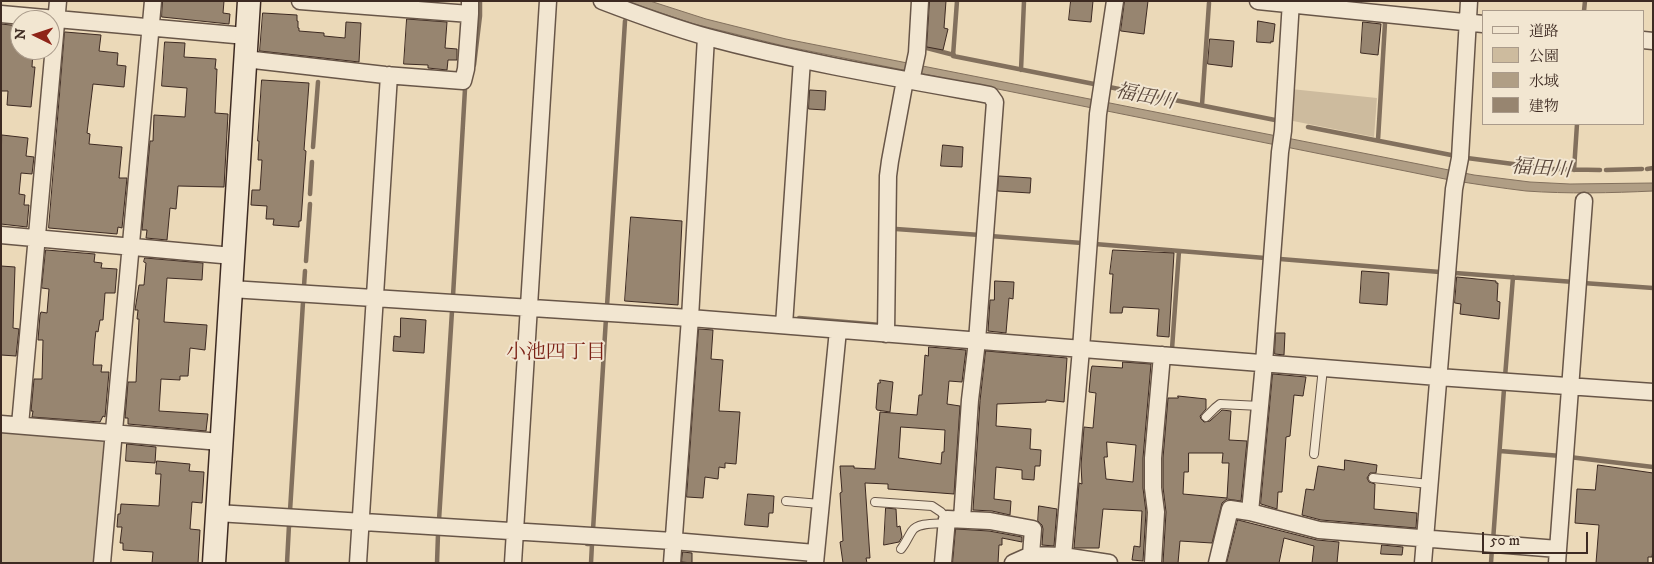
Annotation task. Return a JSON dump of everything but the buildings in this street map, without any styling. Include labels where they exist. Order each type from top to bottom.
[{"type":"street","points":[[102,563],[153,1]]},
{"type":"street","points":[[214,563],[249,1]]},
{"type":"street","points":[[245,59],[462,81],[466,69],[470,8],[300,1]]},
{"type":"street","points":[[513,563],[548,1]]},
{"type":"street","points":[[602,1],[706,36],[802,60],[990,95],[995,102],[970,400],[952,520],[943,563]]},
{"type":"street","points":[[886,334],[888,176],[909,79],[916,58],[920,1]]},
{"type":"street","points":[[1063,556],[1081,349],[1098,114],[1115,1]]},
{"type":"street","points":[[1258,1],[1475,23]]},
{"type":"street","points":[[1423,563],[1455,186],[1460,158],[1475,23],[1470,1]]},
{"type":"street","points":[[1250,512],[1283,131],[1291,3]]},
{"type":"street","points":[[60,19],[246,36]]},
{"type":"street","points":[[672,563],[690,318],[706,36]]},
{"type":"street","points":[[20,425],[52,60]]},
{"type":"street","points":[[784,325],[802,60]]},
{"type":"street","points":[[358,563],[388,75]]},
{"type":"street","points":[[1217,563],[1230,509],[1250,512],[1319,530],[1425,539],[1558,556],[1584,201]]},
{"type":"street","points":[[1,235],[233,256]]},
{"type":"street","points":[[231,288],[690,318],[1438,377],[1653,392]]},
{"type":"street","points":[[217,513],[673,541],[815,558],[838,330]]},
{"type":"street","points":[[1153,563],[1156,512],[1153,488],[1153,458],[1162,355]]},
{"type":"street","points":[[1,424],[221,442]]},
{"type":"street","points":[[952,520],[998,522],[1033,529],[1031,555]]},
{"type":"street","points":[[1012,563],[1031,555],[1063,556],[1109,563]]},
{"type":"lane","points":[[1314,454],[1323,368]]},
{"type":"lane","points":[[1206,417],[1220,404],[1260,406]]},
{"type":"lane","points":[[1373,478],[1429,484]]},
{"type":"lane","points":[[786,501],[820,504]]},
{"type":"lane","points":[[875,502],[932,506],[952,520]]},
{"type":"lane","points":[[901,549],[907,542],[913,529],[919,526],[952,520]]},
{"type":"green space","points":[[1291,89],[1377,98],[1374,137],[1288,120]]},
{"type":"green space","points":[[1,431],[101,439],[105,444],[95,563],[1,563]]},
{"type":"water","points":[[626,1],[650,1],[706,19],[786,39],[1474,175],[1530,182],[1570,184],[1653,183],[1653,191],[1542,192],[1450,180],[784,46],[694,24]]},
{"type":"waterway","points":[[474,65],[480,1]]},
{"type":"waterway","points":[[957,1],[953,56],[1094,84]]},
{"type":"waterway","points":[[1021,70],[1024,1]]},
{"type":"waterway","points":[[1584,10],[1585,1]]},
{"type":"waterway","points":[[1202,105],[1209,3]]},
{"type":"waterway","points":[[607,306],[625,21]]},
{"type":"waterway","points":[[1378,140],[1385,23]]},
{"type":"waterway","points":[[923,47],[954,55]]},
{"type":"waterway","points":[[313,147],[318,82]]},
{"type":"waterway","name":"福田川","points":[[1109,87],[1275,120]]},
{"type":"waterway","points":[[453,296],[465,89]]},
{"type":"waterway","name":"福田川","points":[[1574,170],[1577,125]]},
{"type":"waterway","points":[[1308,127],[1451,155]]},
{"type":"waterway","name":"福田川","points":[[1467,158],[1544,168]]},
{"type":"waterway","points":[[310,194],[312,162]]},
{"type":"waterway","points":[[1647,169],[1653,168]]},
{"type":"waterway","name":"福田川","points":[[1549,169],[1600,170]]},
{"type":"waterway","points":[[1606,170],[1642,169]]},
{"type":"waterway","points":[[306,261],[310,204]]},
{"type":"waterway","points":[[896,229],[980,235]]},
{"type":"waterway","points":[[990,236],[1082,243]]},
{"type":"waterway","points":[[1095,244],[1265,258]]},
{"type":"waterway","points":[[1172,349],[1179,251]]},
{"type":"waterway","points":[[1280,259],[1440,272]]},
{"type":"waterway","points":[[304,286],[305,271]]},
{"type":"waterway","points":[[1455,273],[1574,282]]},
{"type":"waterway","points":[[1505,377],[1513,277]]},
{"type":"waterway","points":[[1583,283],[1653,288]]},
{"type":"waterway","points":[[290,511],[303,302]]},
{"type":"waterway","points":[[439,520],[452,311]]},
{"type":"waterway","points":[[593,530],[606,318]]},
{"type":"waterway","points":[[799,318],[881,325]]},
{"type":"waterway","points":[[1493,541],[1504,389]]},
{"type":"waterway","points":[[1500,451],[1561,456]]},
{"type":"waterway","points":[[1569,457],[1653,467]]},
{"type":"waterway","points":[[287,563],[289,525],[292,525]]},
{"type":"waterway","points":[[437,563],[438,534]]},
{"type":"waterway","points":[[587,544],[592,544],[591,563]]},
{"type":"waterway","points":[[1491,563],[1492,548]]},
{"type":"district","name":"小池四丁目","points":[[556,354]]}]
